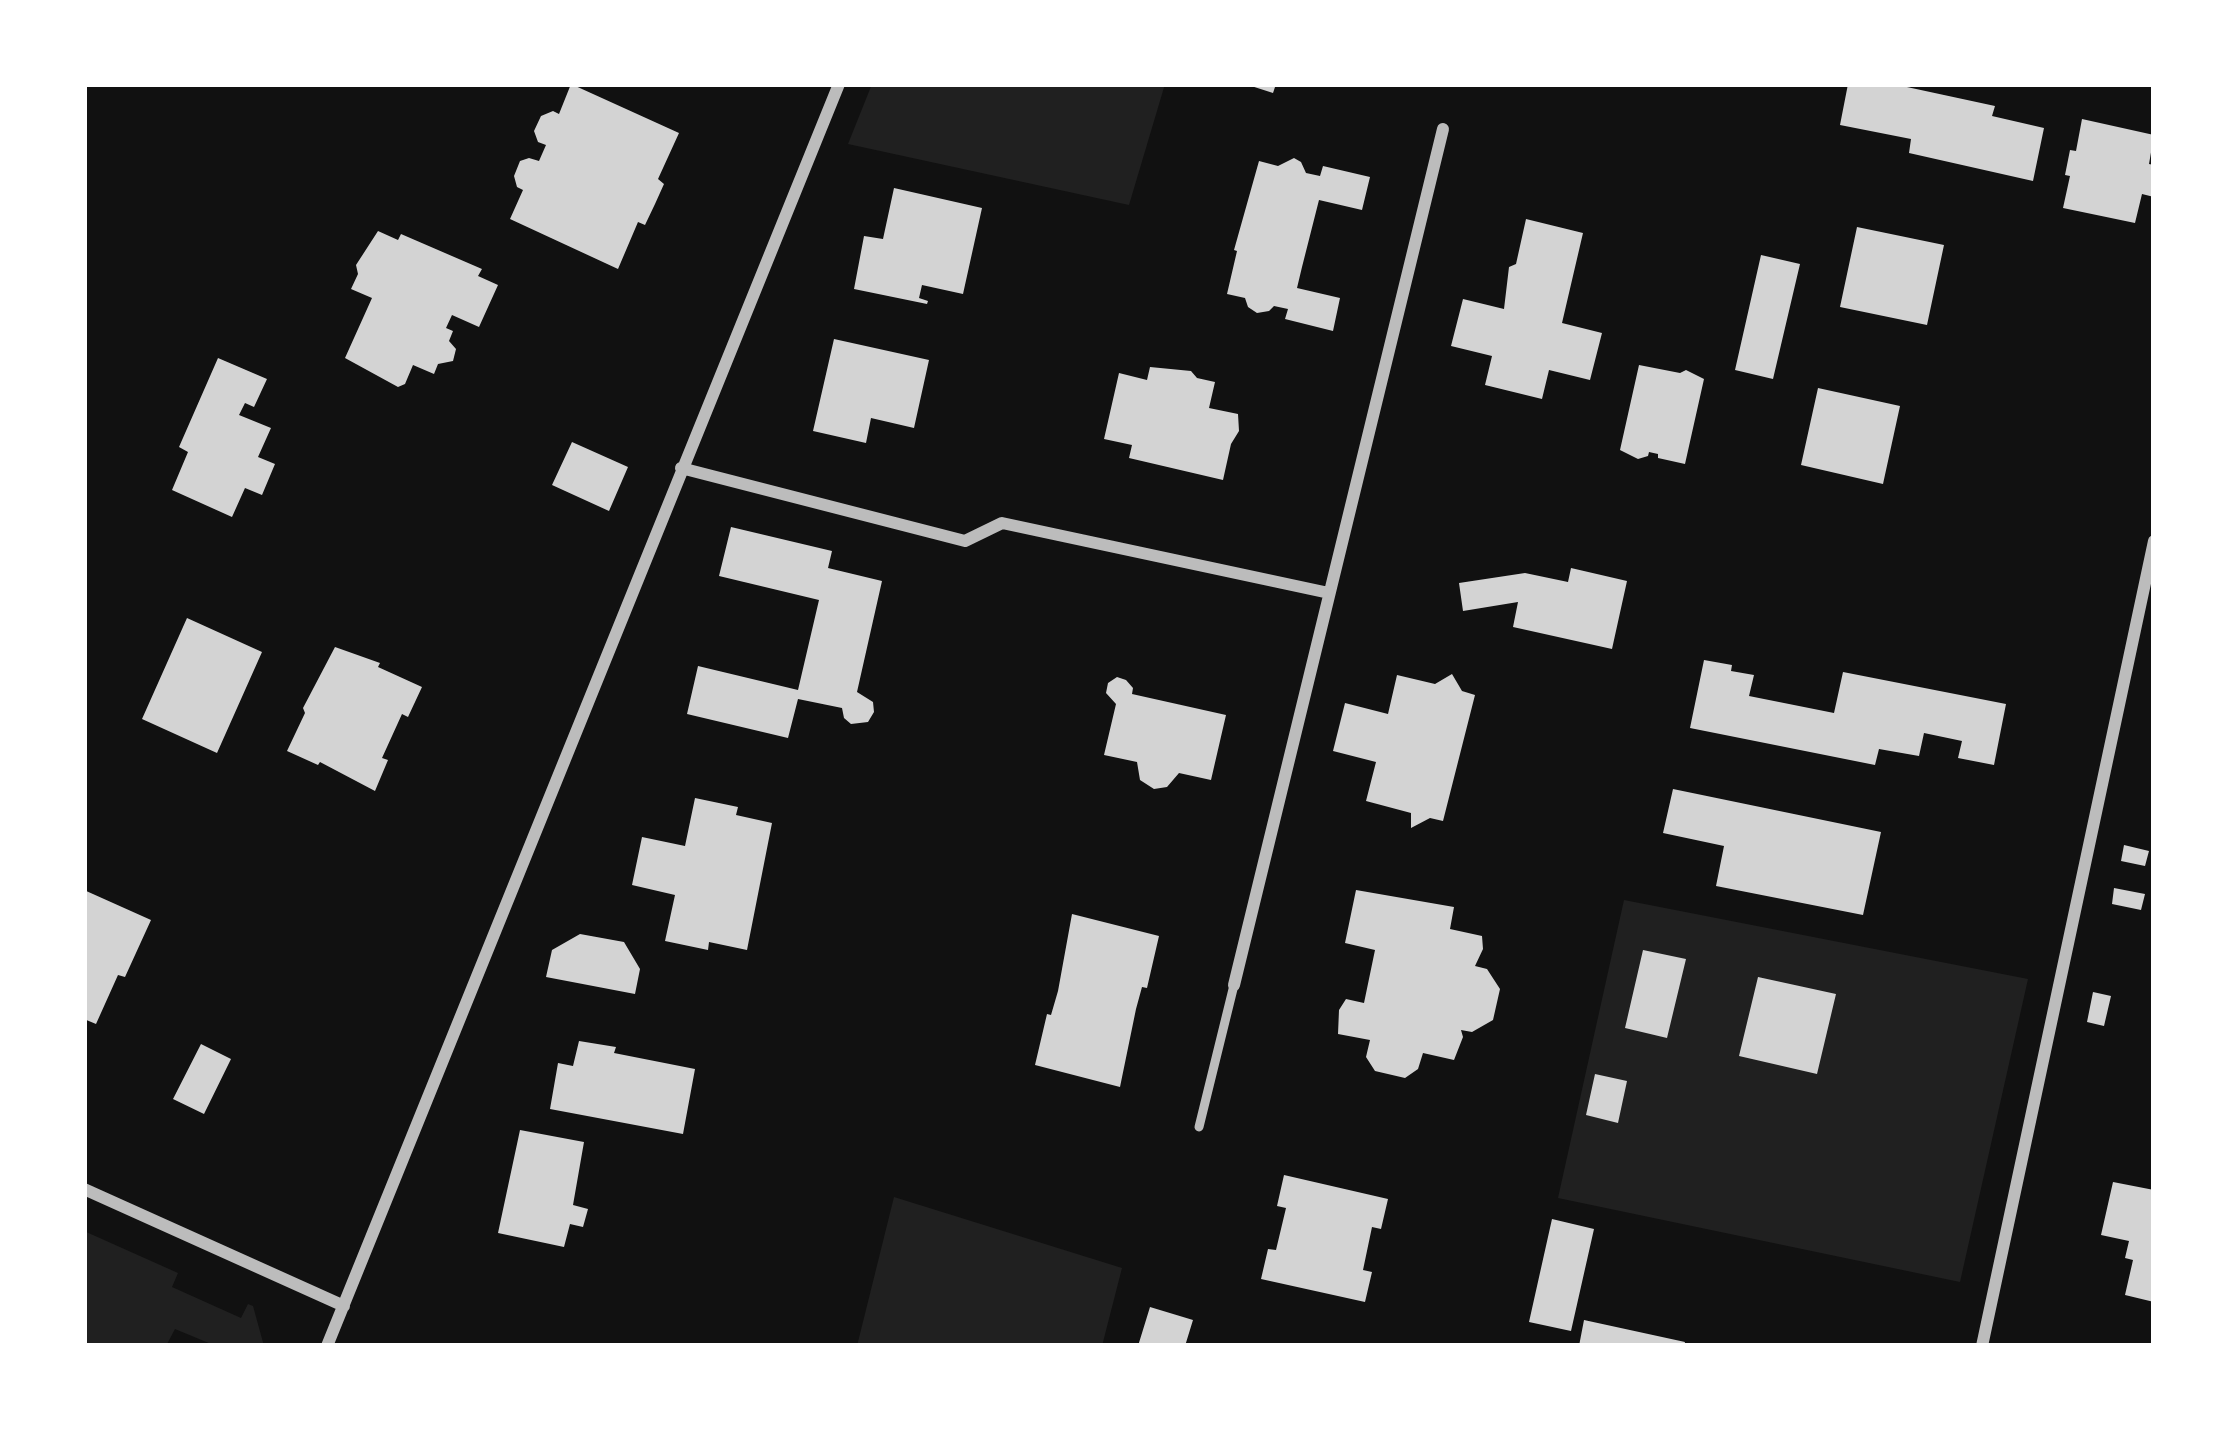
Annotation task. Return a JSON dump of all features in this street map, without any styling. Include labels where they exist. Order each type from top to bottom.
[{"type":"street","points":[[327,1346],[839,84]]},
{"type":"street","points":[[1234,985],[1443,129]]},
{"type":"street","points":[[681,469],[965,541],[1002,523],[1329,593]]},
{"type":"street","points":[[1982,1346],[2148,600],[2154,541]]},
{"type":"street","points":[[84,1189],[344,1306]]},
{"type":"lane","points":[[1199,1126],[1234,985]]},
{"type":"shaded area","points":[[872,84],[1165,84],[1129,205],[848,144]]},
{"type":"shaded area","points":[[1624,900],[2028,979],[1960,1282],[1558,1198]]},
{"type":"shaded area","points":[[894,1197],[1122,1268],[1102,1346],[857,1346]]},
{"type":"shaded area","points":[[84,1231],[178,1273],[172,1287],[241,1318],[248,1304],[253,1306],[264,1346],[216,1346],[175,1329],[166,1346],[84,1346]]},
{"type":"building","points":[[571,84],[679,133],[658,179],[664,184],[645,225],[638,222],[618,269],[510,219],[523,190],[514,176],[520,161],[539,161],[546,145],[538,142],[534,131],[541,116],[553,111],[559,114]]},
{"type":"building","points":[[1245,84],[1276,84],[1273,93]]},
{"type":"building","points":[[1848,84],[1893,84],[1995,106],[1992,116],[2044,128],[2033,181],[1909,153],[1911,139],[1840,125]]},
{"type":"building","points":[[2082,119],[2154,135],[2149,164],[2154,165],[2154,197],[2142,194],[2135,223],[2063,208],[2070,150],[2076,151]]},
{"type":"building","points":[[1294,158],[1306,173],[1320,176],[1323,166],[1370,177],[1362,210],[1319,200],[1302,267],[1297,288],[1340,298],[1333,331],[1285,319],[1288,309],[1274,306],[1257,313],[1245,298],[1227,294],[1259,161],[1278,166]]},
{"type":"building","points":[[894,188],[982,208],[963,294],[922,285],[919,298],[927,304],[854,289],[864,236],[883,239]]},
{"type":"building","points":[[1526,219],[1583,233],[1562,323],[1602,333],[1590,380],[1549,370],[1542,399],[1485,385],[1492,356],[1451,346],[1463,299],[1504,309],[1509,267],[1516,264]]},
{"type":"building","points":[[1857,227],[1944,245],[1927,325],[1840,307]]},
{"type":"building","points":[[378,231],[398,240],[401,234],[482,269],[478,276],[498,285],[479,327],[452,315],[446,328],[453,331],[449,341],[456,349],[453,361],[438,364],[434,374],[413,365],[405,384],[398,387],[345,358],[372,298],[351,289],[358,274],[356,265]]},
{"type":"building","points":[[1761,255],[1800,264],[1773,379],[1735,370]]},
{"type":"building","points":[[834,339],[929,360],[914,428],[871,418],[866,443],[813,431]]},
{"type":"building","points":[[218,358],[267,379],[254,407],[245,403],[239,415],[271,428],[258,457],[275,464],[262,495],[245,488],[232,517],[172,490],[188,452],[179,447]]},
{"type":"building","points":[[1639,365],[1680,373],[1686,370],[1704,379],[1685,464],[1649,452],[1638,459],[1620,450]]},
{"type":"building","points":[[1150,367],[1191,371],[1197,378],[1215,382],[1209,408],[1238,414],[1239,431],[1223,480],[1129,458],[1132,445],[1104,439],[1119,373],[1147,380]]},
{"type":"building","points":[[1818,388],[1900,406],[1883,484],[1801,465]]},
{"type":"building","points":[[572,442],[628,467],[609,511],[552,485]]},
{"type":"building","points":[[731,527],[832,551],[828,568],[882,581],[857,692],[873,702],[868,722],[851,724],[842,708],[798,699],[788,738],[687,714],[698,666],[798,690],[819,600],[719,576]]},
{"type":"building","points":[[1571,568],[1627,581],[1612,649],[1513,627],[1518,602],[1463,611],[1459,583],[1525,573],[1568,582]]},
{"type":"building","points":[[187,618],[262,652],[217,753],[142,719]]},
{"type":"building","points":[[335,647],[380,663],[378,667],[422,687],[408,717],[402,714],[382,758],[388,760],[375,791],[320,762],[287,751]]},
{"type":"building","points":[[1704,660],[1754,675],[1749,696],[1834,713],[1843,672],[2006,704],[1994,765],[1958,758],[1962,741],[1924,733],[1919,756],[1879,749],[1875,765],[1690,728]]},
{"type":"building","points":[[1452,674],[1462,691],[1475,695],[1443,821],[1430,818],[1411,828],[1411,813],[1366,801],[1376,762],[1333,751],[1345,703],[1388,714],[1397,675],[1435,684]]},
{"type":"building","points":[[1117,677],[1126,680],[1132,694],[1226,715],[1211,780],[1179,773],[1167,787],[1154,789],[1140,780],[1137,762],[1104,755],[1116,704],[1106,693],[1108,683]]},
{"type":"building","points":[[1673,789],[1881,832],[1863,915],[1716,886],[1724,846],[1663,833]]},
{"type":"building","points":[[695,798],[738,807],[736,815],[772,823],[747,950],[709,942],[708,950],[665,941],[675,895],[632,885],[642,837],[685,846]]},
{"type":"building","points":[[2124,845],[2149,851],[2145,866],[2121,861]]},
{"type":"building","points":[[2114,888],[2145,894],[2141,910],[2112,904]]},
{"type":"building","points":[[84,890],[151,920],[125,977],[118,975],[96,1024],[84,1019]]},
{"type":"building","points":[[1356,890],[1454,907],[1450,929],[1482,936],[1483,949],[1475,966],[1487,969],[1500,989],[1493,1020],[1472,1032],[1461,1030],[1454,1060],[1423,1053],[1418,1069],[1405,1078],[1375,1071],[1366,1057],[1370,1040],[1338,1034],[1339,1010],[1346,999],[1364,1003],[1375,950],[1345,943]]},
{"type":"building","points":[[1072,914],[1159,936],[1147,988],[1142,987],[1136,1009],[1120,1087],[1035,1065],[1047,1014],[1051,1015],[1058,991]]},
{"type":"building","points":[[580,934],[624,942],[640,969],[635,994],[546,977],[552,950]]},
{"type":"building","points":[[1643,950],[1686,959],[1667,1038],[1625,1028]]},
{"type":"building","points":[[1758,977],[1836,994],[1817,1074],[1739,1056]]},
{"type":"building","points":[[2093,992],[2111,996],[2104,1026],[2087,1022]]},
{"type":"building","points":[[579,1041],[695,1069],[683,1134],[550,1109],[558,1063],[573,1066]]},
{"type":"building","points":[[201,1044],[231,1059],[204,1114],[173,1099]]},
{"type":"building","points":[[1595,1074],[1627,1081],[1618,1123],[1586,1115]]},
{"type":"building","points":[[520,1130],[584,1142],[573,1205],[588,1209],[583,1227],[570,1224],[564,1247],[498,1233]]},
{"type":"building","points":[[1284,1175],[1388,1199],[1381,1229],[1372,1227],[1363,1270],[1372,1272],[1365,1302],[1261,1279],[1268,1249],[1276,1250],[1286,1208],[1277,1206]]},
{"type":"building","points":[[2113,1182],[2154,1190],[2154,1302],[2125,1295],[2133,1260],[2125,1258],[2129,1241],[2101,1235]]},
{"type":"building","points":[[1552,1219],[1594,1229],[1571,1331],[1529,1322]]},
{"type":"building","points":[[1150,1307],[1193,1320],[1185,1346],[1138,1346]]},
{"type":"building","points":[[1584,1320],[1685,1342],[1684,1346],[1579,1346]]}]
